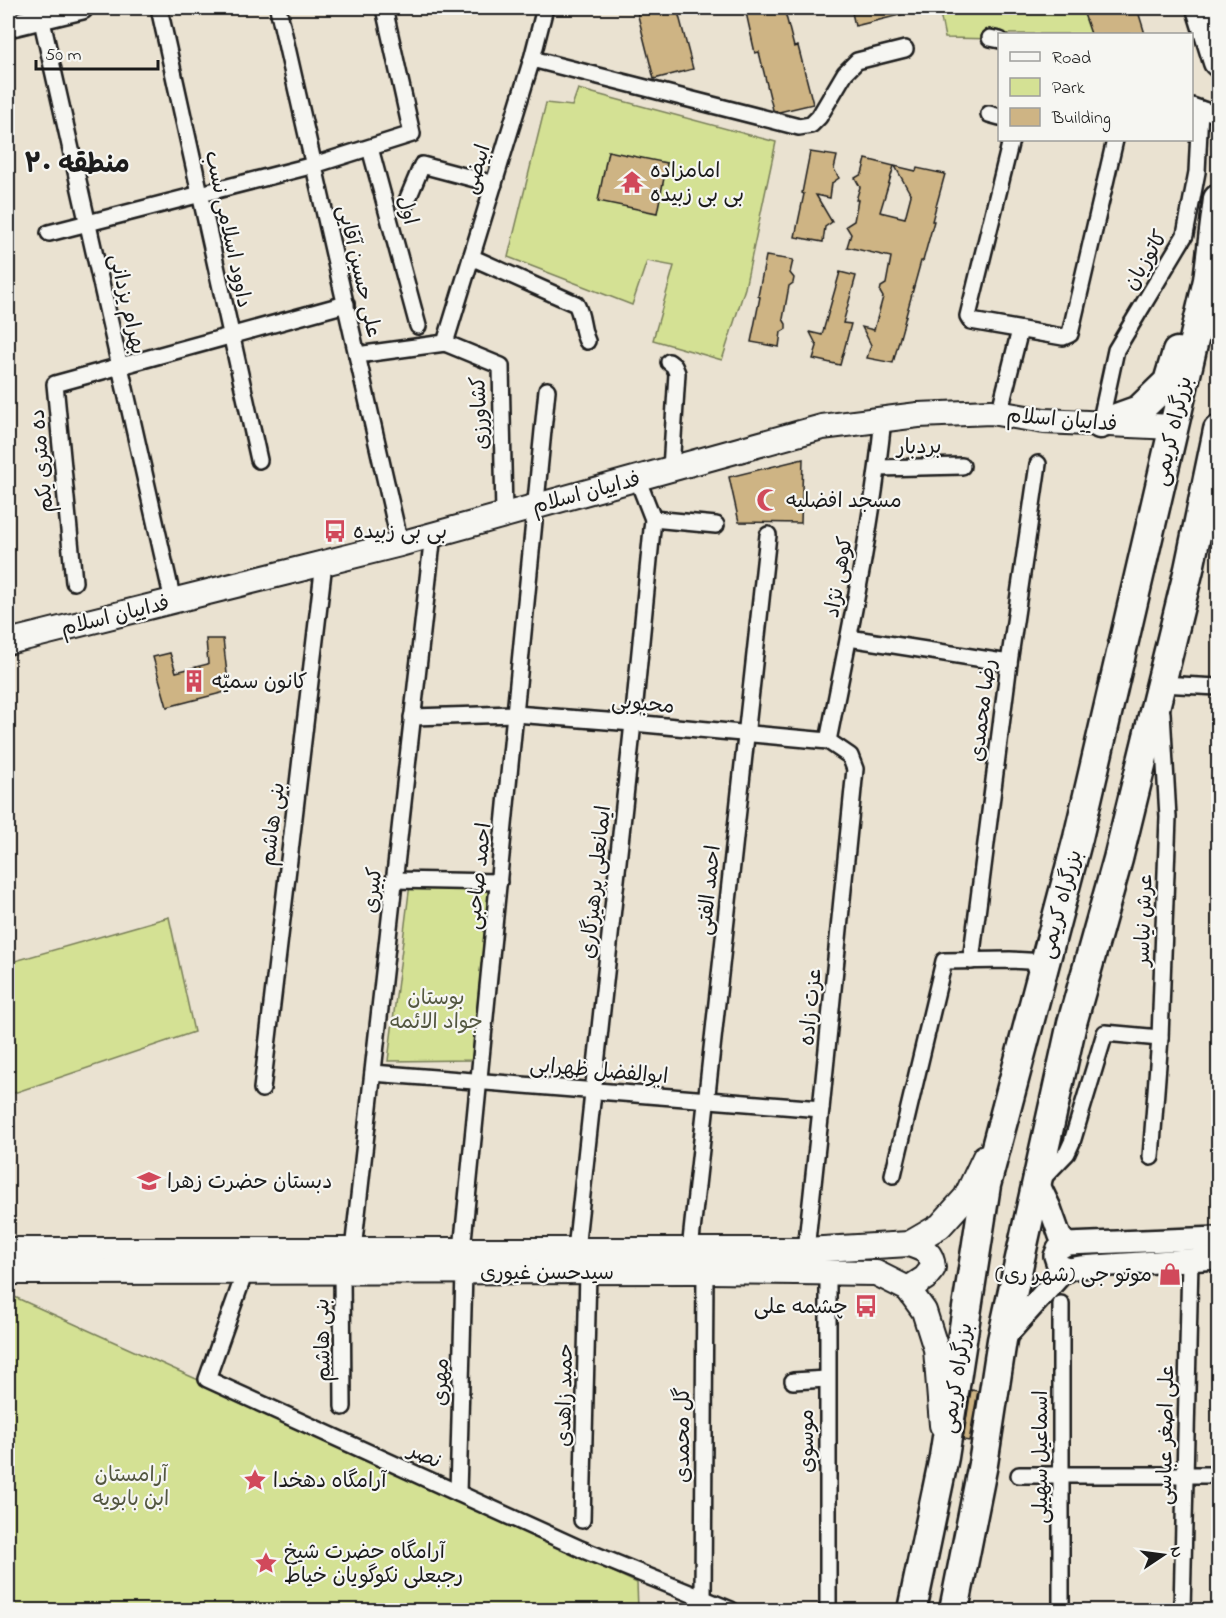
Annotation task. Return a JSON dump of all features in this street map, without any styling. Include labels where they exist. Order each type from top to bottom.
[{"type":"highway","points":[[1201,8],[1218,62]]},
{"type":"highway","name":"بزرگراه کریمی","points":[[912,1611],[944,1457],[986,1185],[1078,838],[1208,280],[1218,200]]},
{"type":"highway","points":[[1100,424],[1138,410],[1168,382],[1214,233]]},
{"type":"highway","points":[[1173,427],[1218,434]]},
{"type":"highway","name":"بزرگراه کریمی","points":[[954,1611],[983,1464],[1002,1340],[1072,1023],[1119,859],[1189,569],[1218,434]]},
{"type":"highway","points":[[1189,569],[1218,522]]},
{"type":"highway","points":[[1078,838],[1095,834],[1104,837],[1111,842],[1119,859]]},
{"type":"main road","points":[[8,26],[40,12],[82,8]]},
{"type":"main road","name":"فداییان اسلام","points":[[8,642],[400,544],[822,428],[918,415],[991,412],[1044,421],[1173,427]]},
{"type":"main road","name":"سیدحسن غیوری","points":[[8,1272],[342,1272],[576,1250],[806,1250],[909,1244],[940,1226],[966,1197],[1006,1111]]},
{"type":"main road","points":[[1038,1183],[1060,1236],[1067,1244]]},
{"type":"main road","points":[[1069,1269],[1058,1265],[1054,1256],[1058,1248],[1067,1244],[1218,1238]]},
{"type":"main road","points":[[908,1289],[924,1278],[933,1268],[933,1259],[926,1251],[909,1244]]},
{"type":"main road","name":"سیدحسن غیوری","points":[[8,1251],[352,1250],[588,1272],[876,1273],[908,1289],[924,1311],[936,1349],[944,1457]]},
{"type":"main road","points":[[1002,1340],[1061,1274],[1069,1269],[1218,1258]]},
{"type":"street","name":"داوود اسلامی نسب","points":[[159,8],[259,460]]},
{"type":"street","name":"علی حسین آقایی","points":[[278,8],[400,544]]},
{"type":"street","points":[[49,233],[314,165],[412,134],[384,8]]},
{"type":"street","name":"ابیضی","points":[[445,343],[532,59],[545,8]]},
{"type":"street","name":"بهرام یزدانی","points":[[40,12],[173,601]]},
{"type":"street","points":[[532,59],[799,127],[811,125],[819,117],[845,73],[857,62],[905,49]]},
{"type":"street","points":[[1196,107],[1218,116]]},
{"type":"street","name":"کاتوزیان","points":[[1100,424],[1116,350],[1185,235],[1197,172],[1196,107]]},
{"type":"street","points":[[1011,141],[968,316],[971,321],[1063,337],[1070,334],[1115,141]]},
{"type":"street","name":"اول","points":[[370,148],[418,326]]},
{"type":"street","points":[[406,203],[422,165],[494,184]]},
{"type":"street","points":[[471,257],[576,304],[580,311],[583,333],[587,341]]},
{"type":"street","name":"ده متری یکم","points":[[74,582],[55,384],[346,304]]},
{"type":"street","points":[[999,414],[1020,330]]},
{"type":"street","points":[[357,355],[445,343]]},
{"type":"street","name":"کشاورزی","points":[[445,343],[501,366],[504,515]]},
{"type":"street","points":[[669,362],[674,366],[676,373],[671,469]]},
{"type":"street","name":"احمد صاحبی","points":[[463,1261],[547,390]]},
{"type":"street","name":"کوهی نژاد","points":[[828,741],[849,638],[878,468],[883,419]]},
{"type":"street","name":"رضا محمدی","points":[[971,961],[1009,663],[1038,464]]},
{"type":"street","name":"بردبار","points":[[878,468],[962,466]]},
{"type":"street","points":[[637,478],[653,519],[716,525]]},
{"type":"street","name":"ایمانعلی پرهیزگاری","points":[[576,1250],[653,519]]},
{"type":"street","name":"کبیری","points":[[352,1250],[433,534]]},
{"type":"street","name":"احمد الفتی","points":[[690,1250],[768,535]]},
{"type":"street","name":"بنی هاشم","points":[[262,1089],[324,563]]},
{"type":"street","points":[[849,638],[1009,663]]},
{"type":"street","points":[[1161,684],[1218,687]]},
{"type":"street","name":"عرش نیاسر","points":[[1152,1157],[1161,1038],[1168,817],[1161,684]]},
{"type":"street","name":"محبوبی","points":[[412,717],[515,714],[828,741]]},
{"type":"street","name":"عزت زاده","points":[[806,1250],[855,769],[850,756],[828,741]]},
{"type":"street","points":[[394,880],[499,882]]},
{"type":"street","points":[[894,1175],[944,961],[1045,962]]},
{"type":"street","points":[[1038,1183],[1067,1153],[1072,1142],[1105,1033],[1161,1038]]},
{"type":"street","name":"ابوالفضل ظهرابی","points":[[373,1073],[821,1108]]},
{"type":"street","name":"علی اصغر عباسی","points":[[1182,1611],[1190,1260]]},
{"type":"street","name":"مهری","points":[[458,1493],[463,1261]]},
{"type":"street","name":"نصر","points":[[245,1272],[207,1379],[581,1548],[731,1611]]},
{"type":"street","name":"بنی هاشم","points":[[342,1272],[343,1407]]},
{"type":"street","name":"حمید زاهدی","points":[[582,1520],[588,1272]]},
{"type":"street","name":"گل محمدی","points":[[703,1598],[705,1272]]},
{"type":"street","name":"موسوی","points":[[828,1272],[828,1611]]},
{"type":"street","name":"اسماعیل سهیلی","points":[[1061,1304],[1061,1611]]},
{"type":"street","points":[[793,1381],[827,1379]]},
{"type":"street","points":[[1019,1475],[1218,1475]]},
{"type":"green space","points":[[939,8],[1085,8],[1092,33],[998,33],[998,39],[945,38]]},
{"type":"green space","points":[[578,89],[776,142],[745,288],[722,360],[653,340],[674,266],[647,261],[632,305],[508,257],[546,103],[572,106]]},
{"type":"green space","name":"بوستان جواد الائمه","points":[[410,884],[489,887],[472,1060],[388,1061]]},
{"type":"green space","points":[[169,917],[194,1032],[8,1095],[8,963]]},
{"type":"green space","name":"آرامستان ابن بابویه","points":[[8,1294],[347,1447],[637,1583],[638,1610],[8,1610]]},
{"type":"building","points":[[636,8],[677,8],[693,69],[654,79]]},
{"type":"building","points":[[745,8],[784,8],[794,47],[798,46],[813,104],[779,112],[773,110],[759,52],[755,53]]},
{"type":"building","points":[[851,8],[911,8],[912,12],[855,26]]},
{"type":"building","points":[[1082,8],[1137,8],[1145,33],[1091,33]]},
{"type":"building","name":"امامزاده بی بی زبیده","points":[[608,151],[667,163],[657,213],[598,201]]},
{"type":"building","points":[[810,152],[837,156],[834,169],[839,178],[832,183],[830,198],[816,195],[832,222],[825,227],[823,242],[795,237]]},
{"type":"building","points":[[866,159],[894,166],[880,212],[905,218],[911,195],[895,166],[945,174],[923,261],[921,261],[893,363],[867,358],[871,345],[862,327],[874,330],[883,297],[880,292],[881,287],[886,284],[891,257],[847,247],[851,234],[846,226],[854,221],[860,187],[855,178],[862,174]]},
{"type":"building","points":[[766,256],[793,260],[790,273],[794,278],[793,283],[789,286],[783,319],[786,329],[781,332],[779,347],[751,342]]},
{"type":"building","points":[[840,272],[856,276],[843,323],[851,324],[840,365],[813,359],[817,346],[810,332],[822,335]]},
{"type":"building","name":"مسجد افضلیه","points":[[803,459],[801,523],[739,522],[729,477]]},
{"type":"building","name":"کانون سمیّه","points":[[206,639],[223,639],[229,691],[167,707],[153,657],[170,653],[176,672],[208,664]]},
{"type":"building","points":[[971,1390],[978,1391],[969,1441],[963,1440]]},
{"type":"place","name":"امامزاده بی بی زبیده","points":[[632,182]]},
{"type":"place","name":"مسجد افضلیه","points":[[768,500]]},
{"type":"place","name":"بی بی زبیده","points":[[335,531]]},
{"type":"place","name":"کانون سمیّه","points":[[194,681]]},
{"type":"place","name":"دبستان حضرت زهرا","points":[[149,1181]]},
{"type":"place","name":"موتو جی (شهر ری)","points":[[1170,1274]]},
{"type":"place","name":"چشمه علی","points":[[866,1306]]},
{"type":"place","name":"آرامگاه دهخدا","points":[[255,1480]]},
{"type":"place","name":"آرامگاه حضرت شیخ رجبعلی نکوگویان خیاط","points":[[266,1563]]},
{"type":"district","name":"منطقه ۲۰","points":[[77,163]]}]
